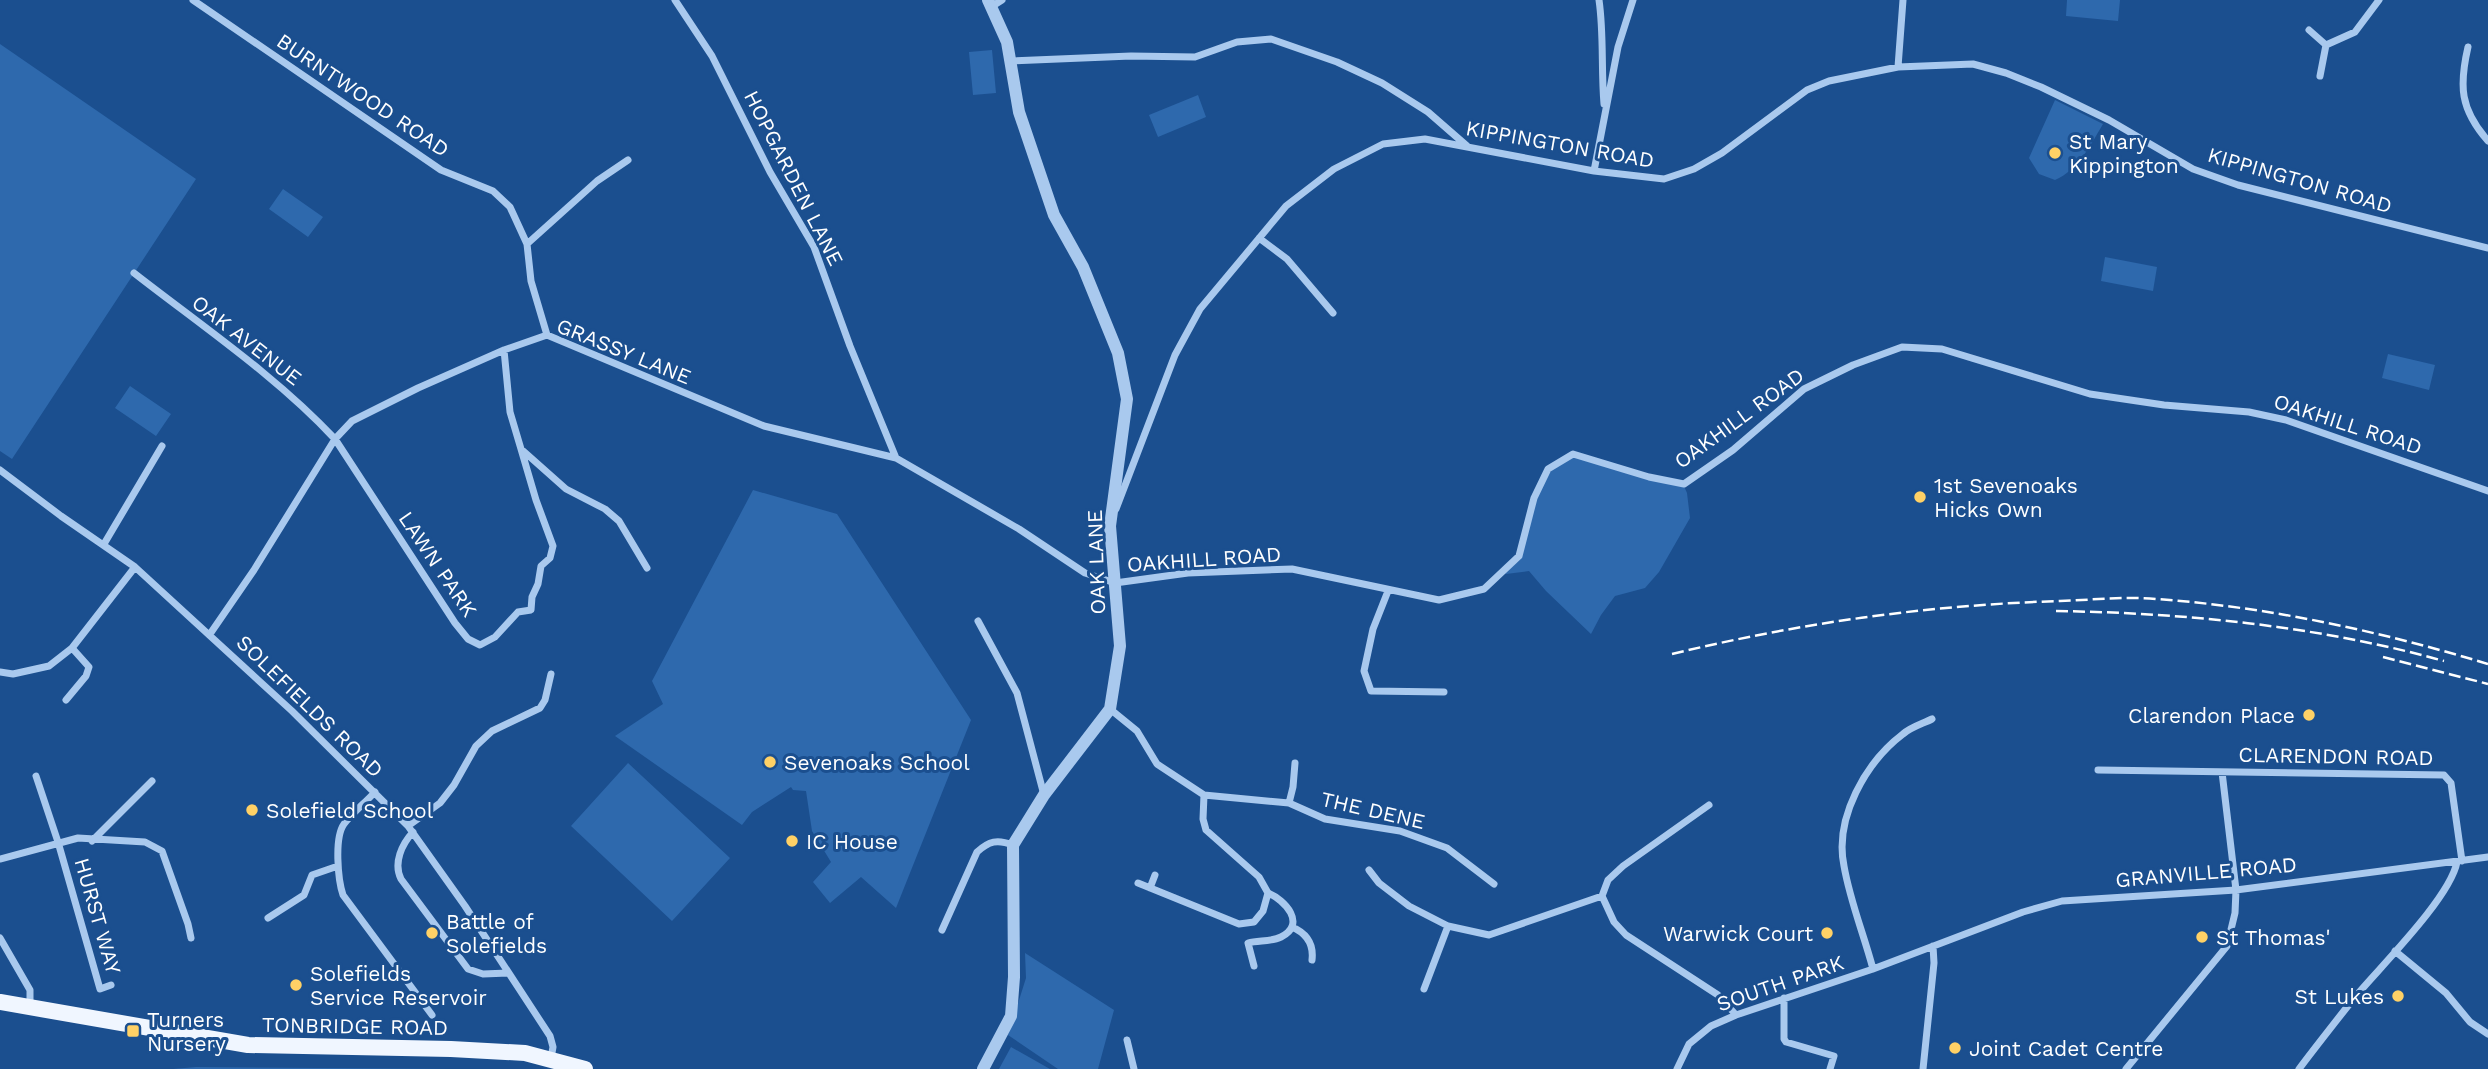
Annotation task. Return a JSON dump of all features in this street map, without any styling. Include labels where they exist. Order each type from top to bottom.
[{"type":"main road","name":"TONBRIDGE ROAD","points":[[0,1002],[248,1045],[525,1053],[585,1069]]},
{"type":"street","name":"BURNTWOOD ROAD","points":[[193,0],[441,170],[492,191],[510,207],[527,244],[531,281],[547,335]]},
{"type":"street","name":"HOPGARDEN LANE","points":[[675,0],[712,56],[770,172],[814,247],[850,346],[896,458]]},
{"type":"street","points":[[1599,0],[1603,23],[1601,74],[1605,113]]},
{"type":"street","points":[[1594,171],[1618,47],[1633,0]]},
{"type":"street","points":[[1898,67],[1903,0]]},
{"type":"street","points":[[2326,45],[2356,32],[2379,0]]},
{"type":"street","name":"OAK LANE","points":[[994,2],[1012,61],[1019,112],[1054,215],[1083,267],[1118,353],[1127,399],[1110,526],[1120,646],[1110,709],[1044,795],[1013,845]]},
{"type":"street","points":[[2309,30],[2326,45]]},
{"type":"street","points":[[1012,61],[1131,56],[1195,57],[1237,42],[1271,39],[1337,62],[1382,83],[1428,112],[1468,147]]},
{"type":"street","points":[[2320,76],[2326,45]]},
{"type":"street","points":[[2468,47],[2463,71],[2463,101],[2488,141]]},
{"type":"street","name":"KIPPINGTON ROAD","points":[[1110,526],[1175,355],[1200,309],[1286,206],[1334,169],[1383,144],[1425,139],[1594,171],[1664,179],[1694,169],[1722,153],[1807,90],[1829,81],[1898,67],[1973,64],[2041,87],[2109,120],[2193,169],[2238,185],[2488,248]]},
{"type":"street","points":[[527,244],[597,181],[628,160]]},
{"type":"street","points":[[1259,238],[1287,259],[1332,313]]},
{"type":"street","name":"OAK AVENUE","points":[[134,274],[272,381],[310,413],[335,439]]},
{"type":"street","name":"GRASSY LANE","points":[[210,634],[254,570],[335,439],[352,421],[504,350],[547,335],[764,426],[896,458],[1019,529],[1085,573],[1115,583]]},
{"type":"street","name":"OAKHILL ROAD","points":[[1115,583],[1188,573],[1292,569],[1439,600],[1485,589],[1519,556],[1534,498],[1548,469],[1573,454],[1648,477],[1684,484],[1733,450],[1804,389],[1853,365],[1902,347],[1942,349],[2090,394],[2164,405],[2246,411],[2286,420],[2488,491]]},
{"type":"street","points":[[504,350],[510,412],[521,449],[566,489],[605,509],[619,521],[647,568]]},
{"type":"street","name":"LAWN PARK","points":[[335,439],[455,622],[468,639],[480,645],[495,637],[517,612],[531,610],[531,597],[538,584],[541,566],[550,558],[553,546],[521,449]]},
{"type":"street","points":[[104,544],[162,446]]},
{"type":"street","name":"SOLEFIELDS ROAD","points":[[0,470],[135,567],[210,634],[411,829],[550,1036],[553,1047],[551,1058]]},
{"type":"street","points":[[0,672],[13,674],[49,666],[72,648],[135,567]]},
{"type":"street","points":[[1388,591],[1373,629],[1364,671],[1371,691],[1444,692]]},
{"type":"street","points":[[978,621],[1017,693],[1044,795]]},
{"type":"street","points":[[66,700],[86,676],[89,667],[72,648]]},
{"type":"street","points":[[508,973],[483,974],[468,968],[401,879],[398,874],[400,855],[403,842],[411,829],[440,803],[454,785],[476,746],[492,731],[540,708],[550,687],[551,674]]},
{"type":"street","name":"THE DENE","points":[[1110,709],[1137,731],[1157,764],[1204,795],[1289,803],[1317,817],[1400,831],[1440,844],[1494,884]]},
{"type":"street","name":"SOUTH PARK","points":[[1874,970],[1843,863],[1843,836],[1849,810],[1865,774],[1880,753],[1905,732],[1931,719]]},
{"type":"street","points":[[1289,803],[1296,763]]},
{"type":"street","name":"CLARENDON ROAD","points":[[2098,770],[2444,775],[2451,783],[2460,861]]},
{"type":"street","name":"CLARENDON ROAD","points":[[2126,1069],[2227,946],[2235,913],[2236,890],[2222,772]]},
{"type":"street","points":[[1295,774],[1307,775]]},
{"type":"street","name":"HURST WAY","points":[[36,776],[58,842],[97,990],[111,985]]},
{"type":"street","points":[[92,841],[152,781]]},
{"type":"street","points":[[375,792],[342,827],[338,866],[340,885],[343,895],[432,1015]]},
{"type":"street","points":[[1204,795],[1203,819],[1206,830],[1259,877],[1268,892],[1278,897],[1292,913],[1292,926],[1288,932],[1278,938],[1248,943],[1254,966]]},
{"type":"street","points":[[1709,806],[1623,866],[1608,880],[1602,896],[1614,922],[1626,935],[1718,995],[1736,1015]]},
{"type":"street","points":[[0,859],[78,838],[92,841],[145,842],[162,851],[191,938]]},
{"type":"street","points":[[942,930],[977,852],[986,844],[995,841],[1013,845],[1014,976],[1010,1016],[983,1069]]},
{"type":"street","name":"GRANVILLE ROAD","points":[[1933,947],[2023,912],[2062,901],[2236,890],[2488,857]]},
{"type":"street","points":[[2299,1069],[2440,896],[2455,874],[2460,861]]},
{"type":"street","points":[[268,918],[304,895],[312,875],[338,866]]},
{"type":"street","points":[[1369,870],[1379,883],[1409,906],[1448,926],[1489,935],[1602,896]]},
{"type":"street","points":[[1150,888],[1155,876]]},
{"type":"street","points":[[1138,883],[1239,923],[1254,922],[1263,911],[1268,892]]},
{"type":"street","points":[[1292,926],[1307,937],[1312,945],[1312,960]]},
{"type":"street","points":[[1424,989],[1448,926]]},
{"type":"street","points":[[0,940],[30,990],[30,1008]]},
{"type":"street","points":[[1923,1069],[1934,963],[1933,947]]},
{"type":"street","name":"SOUTH PARK","points":[[1677,1069],[1689,1044],[1711,1026],[1933,947]]},
{"type":"street","points":[[2395,951],[2446,993],[2470,1022],[2488,1034]]},
{"type":"street","points":[[1784,998],[1784,1039],[1786,1042],[1834,1056],[1830,1069]]},
{"type":"street","points":[[1127,1040],[1134,1069]]},
{"type":"shaded area","points":[[2067,0],[2120,0],[2118,21],[2066,16]]},
{"type":"shaded area","points":[[0,44],[196,179],[12,459],[0,451]]},
{"type":"shaded area","points":[[992,50],[996,93],[973,95],[969,52]]},
{"type":"shaded area","points":[[1198,95],[1206,117],[1158,137],[1149,115]]},
{"type":"shaded area","points":[[2055,100],[2103,124],[2077,164],[2055,180],[2039,174],[2029,158]]},
{"type":"shaded area","points":[[283,189],[323,217],[308,237],[269,209]]},
{"type":"shaded area","points":[[2105,257],[2157,267],[2153,291],[2101,281]]},
{"type":"shaded area","points":[[2388,354],[2435,365],[2429,390],[2382,378]]},
{"type":"shaded area","points":[[130,386],[171,414],[156,436],[115,408]]},
{"type":"shaded area","points":[[1573,456],[1683,484],[1687,493],[1690,518],[1659,572],[1645,588],[1615,596],[1591,634],[1529,571],[1504,572],[1519,557],[1533,500],[1547,471]]},
{"type":"shaded area","points":[[753,490],[837,514],[971,720],[896,908],[861,877],[830,903],[813,882],[831,862],[812,831],[806,791],[793,790],[791,787],[752,812],[742,825],[615,736],[663,704],[652,681]]},
{"type":"shaded area","points":[[628,763],[730,858],[672,921],[571,826]]},
{"type":"shaded area","points":[[1025,953],[1114,1010],[1098,1069],[1058,1069],[1008,1035],[1026,978]]},
{"type":"shaded area","points":[[1011,1047],[1050,1069],[999,1069]]},
{"type":"shaded area","points":[[196,1067],[451,1069],[173,1069]]},
{"type":"railway","points":[[1672,654],[1768,633],[1913,611],[2011,603],[2132,598],[2282,614],[2365,631],[2488,664]]},
{"type":"railway","points":[[2056,611],[2203,618],[2300,630],[2444,661]]},
{"type":"railway","points":[[2383,657],[2488,684]]},
{"type":"place","name":"St Mary Kippington","points":[[2055,153]]},
{"type":"place","name":"1st Sevenoaks Hicks Own","points":[[1920,497]]},
{"type":"place","name":"Clarendon Place","points":[[2309,715]]},
{"type":"place","name":"Sevenoaks School","points":[[770,762]]},
{"type":"place","name":"Solefield School","points":[[252,810]]},
{"type":"place","name":"IC House","points":[[792,841]]},
{"type":"place","name":"Battle of Solefields","points":[[432,933]]},
{"type":"place","name":"Warwick Court","points":[[1827,933]]},
{"type":"place","name":"St Thomas'","points":[[2202,937]]},
{"type":"place","name":"Solefields Service Reservoir","points":[[296,985]]},
{"type":"place","name":"St Lukes","points":[[2398,996]]},
{"type":"place","name":"Turners Nursery","points":[[133,1031]]},
{"type":"place","name":"Joint Cadet Centre","points":[[1955,1048]]}]
